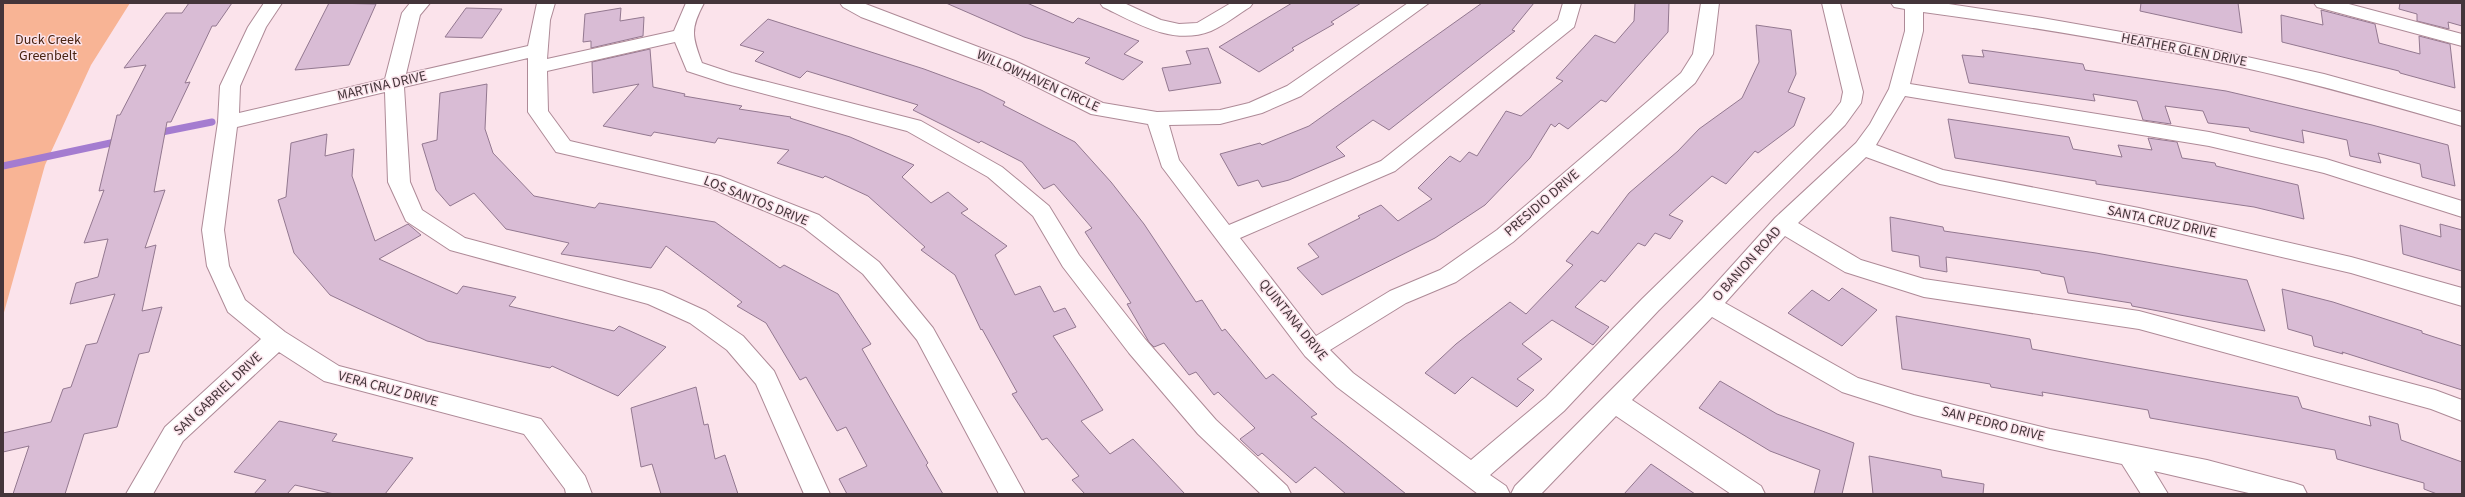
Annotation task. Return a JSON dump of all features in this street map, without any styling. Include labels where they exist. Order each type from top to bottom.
[{"type":"street","name":"VERA CRUZ DRIVE","points":[[272,3],[257,27],[230,86],[228,122],[213,230],[218,266],[236,306],[277,339],[332,374],[532,426],[576,484],[579,494]]},
{"type":"street","points":[[421,3],[411,13],[394,83],[399,182],[414,215],[458,244],[575,277],[654,297],[698,317],[735,343],[766,378],[817,494]]},
{"type":"street","name":"LOS SANTOS DRIVE","points":[[546,3],[541,20],[537,58],[538,112],[563,147],[713,181],[811,221],[871,268],[925,334],[1012,494]]},
{"type":"street","points":[[695,3],[683,24],[682,35],[694,67],[727,78],[914,126],[995,172],[1041,211],[1076,267],[1136,346],[1202,421],[1278,494]]},
{"type":"street","name":"WILLOWHAVEN CIRCLE","points":[[849,3],[868,13],[1008,64],[1098,109],[1156,119],[1220,117],[1255,108],[1281,97],[1294,91],[1420,3]]},
{"type":"street","points":[[1109,3],[1151,23],[1187,30],[1203,26],[1244,3]]},
{"type":"street","points":[[1226,235],[1388,166],[1567,23],[1572,3]]},
{"type":"street","name":"PRESIDIO DRIVE","points":[[1313,349],[1398,297],[1448,276],[1505,236],[1688,78],[1703,54],[1710,3]]},
{"type":"street","points":[[1472,475],[1555,404],[1650,305],[1838,120],[1851,103],[1853,92],[1831,3]]},
{"type":"street","points":[[2323,3],[2462,40]]},
{"type":"street","name":"O BANION ROAD","points":[[1524,494],[1710,306],[1783,224],[1863,148],[1878,127],[1899,89],[1914,31],[1910,4]]},
{"type":"street","name":"HEATHER GLEN DRIVE","points":[[1910,4],[2184,48],[2327,79],[2462,119]]},
{"type":"street","name":"MARTINA DRIVE","points":[[228,122],[394,83],[682,35]]},
{"type":"street","points":[[1899,89],[2209,140],[2326,166],[2462,209]]},
{"type":"street","name":"QUINTANA DRIVE","points":[[1156,119],[1169,162],[1313,349],[1345,380],[1497,494]]},
{"type":"street","name":"SANTA CRUZ DRIVE","points":[[1863,148],[1940,177],[2147,217],[2351,265],[2462,297]]},
{"type":"street","points":[[1783,224],[1853,266],[1924,288],[2139,320],[2435,400],[2462,411]]},
{"type":"street","name":"SAN PEDRO DRIVE","points":[[1710,306],[1850,385],[1914,405],[2050,439],[2207,471],[2294,494]]},
{"type":"street","name":"SAN GABRIEL DRIVE","points":[[139,494],[174,434],[277,339]]},
{"type":"street","points":[[1615,402],[1752,494]]},
{"type":"street","points":[[2130,455],[2155,494]]},
{"type":"green space","name":"Duck Creek Greenbelt","points":[[3,3],[130,3],[91,65],[45,165],[3,316]]},
{"type":"building","points":[[189,3],[232,3],[216,26],[212,26],[185,83],[190,82],[171,122],[167,122],[154,192],[165,190],[145,248],[156,245],[142,311],[162,307],[149,352],[139,354],[117,427],[84,434],[65,494],[13,494],[29,446],[3,452],[3,433],[51,422],[63,389],[71,387],[86,345],[97,343],[115,294],[70,304],[76,283],[98,277],[108,239],[84,243],[104,190],[99,191],[117,115],[120,115],[146,65],[124,68],[166,13],[182,13]]},
{"type":"building","points":[[329,3],[376,4],[349,65],[295,70]]},
{"type":"building","points":[[946,3],[1027,3],[1073,23],[1078,18],[1139,41],[1124,54],[1143,62],[1123,80],[1085,63],[1090,58],[1024,37]]},
{"type":"building","points":[[1292,3],[1361,3],[1331,22],[1334,24],[1292,48],[1294,50],[1259,72],[1219,47]]},
{"type":"building","points":[[1482,3],[1534,3],[1512,30],[1515,31],[1389,130],[1373,120],[1336,147],[1345,156],[1289,180],[1262,187],[1258,180],[1238,186],[1220,154],[1260,143],[1262,145],[1309,126]]},
{"type":"building","points":[[1635,3],[1669,3],[1668,32],[1606,102],[1601,100],[1568,129],[1559,123],[1555,127],[1551,124],[1530,158],[1485,205],[1435,238],[1322,295],[1297,268],[1319,257],[1308,244],[1360,218],[1358,216],[1381,205],[1398,221],[1432,199],[1418,188],[1450,156],[1460,162],[1469,152],[1477,156],[1506,111],[1521,116],[1563,81],[1556,78],[1595,35],[1615,43],[1634,21]]},
{"type":"building","points":[[2141,3],[2238,3],[2242,33],[2140,11]]},
{"type":"building","points":[[2400,3],[2462,3],[2462,26],[2448,22],[2449,29],[2417,21],[2417,14],[2399,9]]},
{"type":"building","points":[[466,8],[502,9],[482,38],[445,37]]},
{"type":"building","points":[[621,8],[620,21],[644,17],[643,36],[591,48],[591,41],[583,42],[585,14]]},
{"type":"building","points":[[2321,10],[2375,24],[2379,43],[2420,54],[2419,36],[2450,44],[2455,88],[2400,73],[2399,71],[2282,42],[2281,15],[2323,25]]},
{"type":"building","points":[[768,19],[924,69],[981,90],[1005,102],[1003,105],[1075,142],[1111,182],[1144,224],[1196,302],[1202,300],[1222,331],[1225,329],[1266,379],[1273,374],[1317,414],[1311,417],[1406,494],[1346,494],[1315,467],[1296,483],[1262,453],[1258,456],[1240,439],[1255,428],[1218,392],[1214,395],[1196,372],[1189,375],[1164,343],[1154,347],[1149,342],[1127,304],[1131,303],[1085,232],[1092,228],[1054,184],[1044,189],[1022,162],[981,141],[979,143],[913,110],[918,105],[807,71],[800,78],[755,61],[764,52],[740,45]]},
{"type":"building","points":[[1756,25],[1791,30],[1796,74],[1788,92],[1805,98],[1794,126],[1758,153],[1755,151],[1726,184],[1712,176],[1669,215],[1683,221],[1670,239],[1655,233],[1645,246],[1638,243],[1605,282],[1601,280],[1575,307],[1609,327],[1593,345],[1552,320],[1522,344],[1542,359],[1517,379],[1534,390],[1517,407],[1472,377],[1455,394],[1425,373],[1456,344],[1510,302],[1526,314],[1573,265],[1566,261],[1592,231],[1598,234],[1629,193],[1678,151],[1699,129],[1742,98],[1759,62]]},
{"type":"building","points":[[1208,48],[1221,83],[1169,91],[1162,68],[1191,64],[1186,51]]},
{"type":"building","points":[[650,49],[653,87],[685,94],[684,96],[742,106],[739,109],[791,117],[790,118],[850,137],[914,165],[902,177],[931,203],[948,192],[968,209],[961,213],[1007,246],[995,255],[1015,295],[1040,286],[1054,312],[1065,308],[1076,327],[1053,336],[1103,410],[1081,421],[1110,454],[1133,439],[1185,494],[1085,494],[1072,480],[1079,476],[1047,438],[1042,440],[1012,394],[1017,392],[982,329],[981,330],[955,275],[921,250],[925,247],[868,196],[825,176],[823,178],[777,163],[789,150],[718,138],[715,143],[654,132],[651,136],[603,126],[639,84],[593,93],[592,62]]},
{"type":"building","points":[[1982,50],[2083,64],[2085,70],[2226,91],[2372,125],[2448,145],[2455,186],[2422,177],[2420,164],[2378,153],[2381,163],[2350,156],[2347,140],[2302,130],[2304,143],[2250,131],[2249,128],[2208,123],[2203,111],[2165,106],[2171,124],[2143,120],[2137,101],[2093,94],[2095,101],[1969,83],[1962,55],[1984,57]]},
{"type":"building","points":[[487,84],[485,129],[493,153],[534,196],[595,208],[599,203],[715,222],[780,268],[784,265],[838,294],[871,344],[862,349],[928,463],[926,465],[943,494],[847,494],[839,479],[867,466],[846,427],[837,431],[806,377],[800,380],[766,323],[737,306],[742,302],[666,246],[651,268],[561,254],[569,243],[506,229],[474,193],[450,206],[436,190],[422,144],[437,140],[440,93]]},
{"type":"building","points":[[1948,119],[2069,137],[2073,149],[2122,157],[2118,145],[2152,150],[2148,138],[2177,142],[2182,158],[2215,163],[2216,166],[2298,185],[2304,219],[2254,207],[2096,184],[2096,181],[1955,158]]},
{"type":"building","points":[[327,134],[325,156],[354,149],[352,176],[375,241],[408,224],[421,235],[379,259],[457,294],[463,286],[516,297],[509,306],[614,331],[619,326],[666,347],[618,396],[552,366],[550,368],[427,341],[330,295],[294,253],[278,200],[286,197],[291,143]]},
{"type":"building","points":[[1890,217],[1943,227],[1944,231],[2096,253],[2247,280],[2265,331],[2132,306],[2131,303],[2068,293],[2064,277],[2041,273],[2040,271],[1946,257],[1947,272],[1920,267],[1919,256],[1892,251]]},
{"type":"building","points":[[2440,224],[2462,230],[2462,271],[2403,254],[2400,225],[2441,237]]},
{"type":"building","points":[[1842,288],[1877,310],[1842,346],[1788,313],[1812,290],[1829,301]]},
{"type":"building","points":[[2282,289],[2333,302],[2422,331],[2422,333],[2462,346],[2462,390],[2342,352],[2343,354],[2314,346],[2312,336],[2288,329]]},
{"type":"building","points":[[1896,316],[2030,339],[2032,349],[2298,397],[2302,408],[2371,426],[2369,416],[2398,424],[2401,440],[2462,462],[2462,494],[2437,494],[2424,489],[2424,483],[2337,459],[2335,450],[2150,418],[2148,410],[2042,392],[2043,396],[1991,387],[1990,384],[1902,369]]},
{"type":"building","points":[[1720,381],[1777,414],[1854,443],[1842,494],[1814,494],[1820,470],[1770,451],[1699,408]]},
{"type":"building","points":[[696,387],[704,425],[708,424],[715,459],[725,455],[738,494],[661,494],[652,464],[641,467],[631,408]]},
{"type":"building","points":[[279,421],[337,434],[332,441],[413,458],[385,494],[334,494],[295,485],[287,494],[254,494],[266,480],[234,472]]},
{"type":"building","points":[[1869,456],[1941,470],[1942,477],[1984,484],[1983,494],[1873,494]]},
{"type":"building","points":[[1651,464],[1695,494],[1624,494]]},
{"type":"waterway","points":[[157,133],[212,122]]},
{"type":"waterway","points":[[3,166],[120,141]]}]
